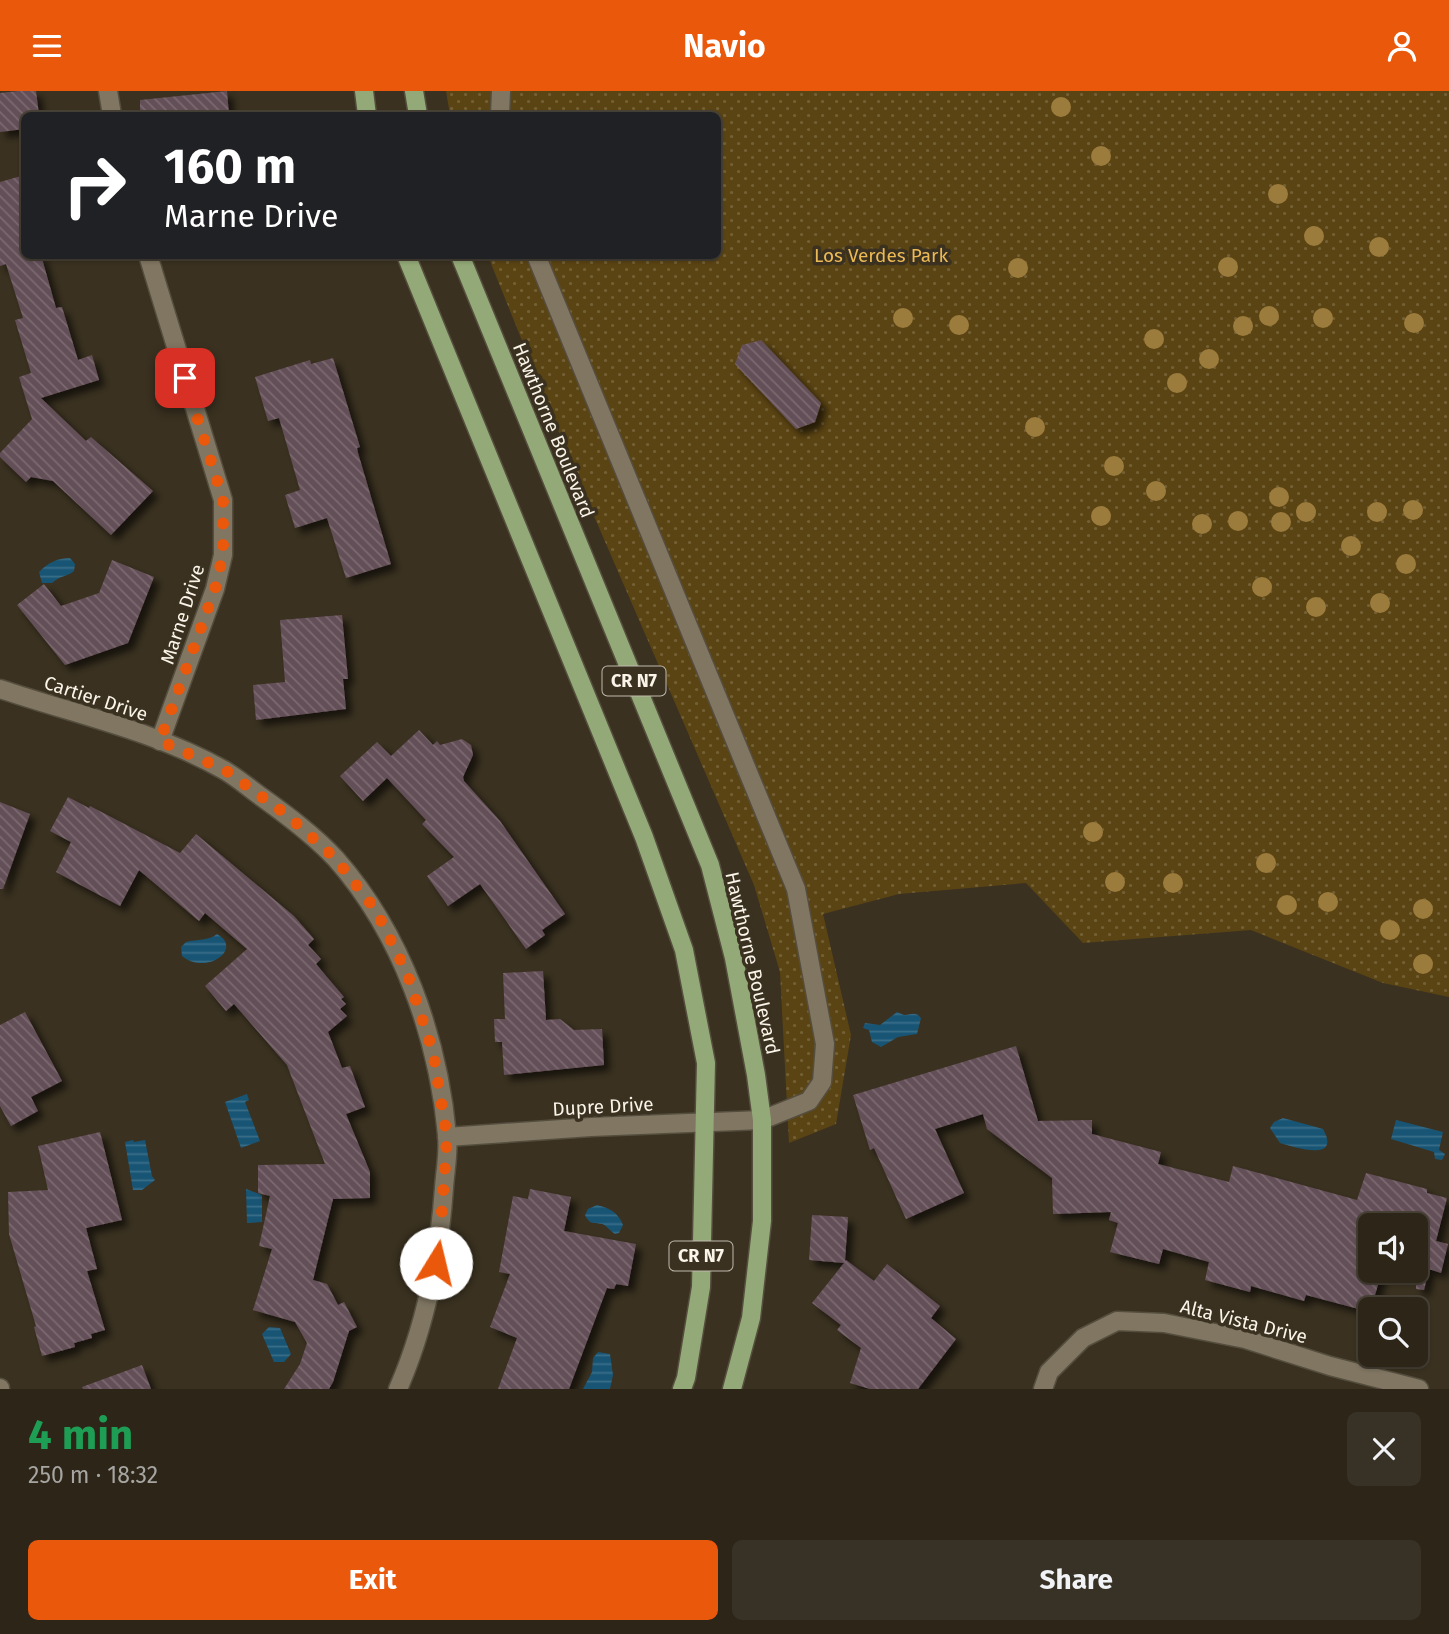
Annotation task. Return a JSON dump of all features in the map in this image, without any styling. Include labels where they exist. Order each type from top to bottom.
[{"type":"main road","points":[[364,91],[367,112]]},
{"type":"main road","points":[[414,91],[418,112]]},
{"type":"main road","name":"CR N7","points":[[408,259],[644,837],[684,950],[706,1063],[701,1287],[681,1389]]},
{"type":"main road","name":"Hawthorne Boulevard","points":[[462,259],[710,865],[734,958],[757,1075],[762,1120],[762,1221],[751,1318],[732,1389]]},
{"type":"street","points":[[107,91],[111,112]]},
{"type":"street","points":[[500,112],[501,91]]},
{"type":"street","name":"Marne Drive","points":[[149,259],[223,500],[223,555],[215,589],[160,741]]},
{"type":"street","points":[[538,259],[796,889],[825,1044],[822,1082],[809,1101],[762,1120]]},
{"type":"street","name":"Cartier Drive","points":[[0,689],[160,741],[225,770],[287,815],[335,858],[375,909],[407,973],[433,1052],[447,1137],[440,1239],[426,1309],[408,1367],[398,1389]]},
{"type":"street","name":"Dupre Drive","points":[[447,1137],[591,1127],[762,1120]]},
{"type":"street","name":"Alta Vista Drive","points":[[1043,1389],[1049,1372],[1083,1338],[1117,1321],[1164,1323],[1245,1339],[1330,1366],[1419,1389]]},
{"type":"green space","name":"Los Verdes Park","points":[[446,91],[1449,91],[1449,997],[1383,983],[1251,930],[1083,943],[1026,883],[899,894],[823,914],[851,1035],[836,1124],[789,1143],[780,972],[754,885],[574,470],[489,259],[721,259],[721,112],[450,112]]},
{"type":"water","points":[[70,558],[75,564],[74,571],[52,583],[42,583],[39,572],[42,569],[57,560]]},
{"type":"water","points":[[217,934],[224,940],[226,947],[219,958],[201,963],[182,956],[181,947],[186,942],[207,939]]},
{"type":"water","points":[[897,1012],[904,1015],[915,1014],[921,1018],[917,1034],[898,1037],[881,1047],[872,1042],[869,1030],[863,1028],[865,1023],[880,1025]]},
{"type":"water","points":[[247,1094],[249,1100],[245,1102],[260,1141],[241,1148],[225,1102]]},
{"type":"water","points":[[1283,1118],[1323,1129],[1326,1146],[1314,1150],[1280,1143],[1270,1128],[1274,1122]]},
{"type":"water","points":[[1396,1120],[1443,1132],[1439,1150],[1445,1154],[1442,1160],[1435,1159],[1434,1152],[1391,1139]]},
{"type":"water","points":[[145,1140],[155,1180],[142,1190],[133,1190],[125,1142]]},
{"type":"water","points":[[246,1189],[262,1195],[262,1222],[247,1223]]},
{"type":"water","points":[[597,1205],[609,1209],[619,1217],[623,1225],[619,1233],[615,1234],[604,1225],[588,1220],[585,1215],[588,1209]]},
{"type":"water","points":[[269,1327],[280,1328],[291,1354],[284,1362],[274,1362],[262,1334]]},
{"type":"water","points":[[598,1352],[610,1354],[613,1375],[610,1389],[583,1389],[592,1372],[593,1358]]},
{"type":"building","points":[[36,91],[39,112],[21,112],[21,129],[0,132],[0,93]]},
{"type":"building","points":[[227,91],[229,112],[140,112],[140,100]]},
{"type":"building","points":[[21,176],[21,259],[42,259],[56,308],[62,307],[78,360],[92,355],[99,380],[41,398],[86,441],[91,437],[153,491],[111,535],[53,481],[31,477],[26,482],[0,457],[0,453],[32,419],[19,377],[31,373],[15,320],[23,318],[6,264],[0,266],[0,182]]},
{"type":"building","points":[[761,340],[821,403],[815,422],[796,429],[735,364],[742,345]]},
{"type":"building","points":[[333,358],[391,564],[346,578],[327,518],[295,528],[285,495],[300,490],[279,418],[268,421],[255,377],[310,360],[311,364]]},
{"type":"building","points":[[112,560],[154,577],[128,643],[65,665],[17,605],[44,584],[61,606],[99,593]]},
{"type":"building","points":[[342,615],[348,679],[343,679],[346,709],[256,720],[253,685],[285,682],[280,620]]},
{"type":"building","points":[[419,730],[433,745],[437,741],[440,745],[462,739],[471,745],[473,755],[463,777],[464,781],[500,821],[565,914],[542,930],[545,935],[526,949],[480,884],[448,906],[427,876],[454,857],[422,824],[426,820],[387,778],[363,801],[340,776],[377,742],[391,756]]},
{"type":"building","points":[[68,797],[180,853],[196,834],[294,916],[314,939],[308,945],[321,959],[316,964],[344,997],[341,999],[346,1004],[340,1009],[347,1016],[328,1032],[342,1068],[350,1066],[365,1107],[346,1114],[370,1172],[370,1198],[333,1199],[313,1280],[327,1284],[338,1305],[344,1302],[357,1327],[349,1331],[329,1389],[284,1389],[300,1364],[307,1343],[295,1322],[253,1310],[272,1249],[259,1246],[270,1196],[258,1193],[258,1165],[325,1164],[287,1065],[234,1004],[226,1011],[205,986],[247,949],[205,913],[199,921],[139,870],[120,906],[56,872],[71,842],[50,831]]},
{"type":"building","points":[[0,802],[30,814],[3,889],[0,889]]},
{"type":"building","points":[[543,971],[546,1020],[560,1019],[574,1030],[602,1029],[604,1065],[504,1075],[502,1042],[495,1042],[494,1019],[505,1019],[503,973]]},
{"type":"building","points":[[25,1012],[62,1081],[31,1097],[38,1111],[11,1126],[0,1106],[0,1025]]},
{"type":"building","points":[[1016,1046],[1038,1121],[1092,1120],[1092,1134],[1161,1152],[1158,1164],[1229,1182],[1233,1166],[1357,1200],[1366,1173],[1427,1189],[1427,1193],[1447,1198],[1436,1241],[1448,1244],[1441,1273],[1429,1269],[1428,1273],[1428,1213],[1358,1213],[1358,1283],[1378,1283],[1374,1297],[1358,1297],[1358,1309],[1306,1295],[1304,1301],[1251,1286],[1250,1292],[1205,1280],[1209,1262],[1163,1249],[1159,1264],[1110,1252],[1118,1223],[1109,1220],[1111,1212],[1053,1214],[1052,1178],[987,1129],[983,1114],[935,1129],[964,1193],[906,1219],[874,1148],[870,1150],[853,1095]]},
{"type":"building","points":[[100,1132],[122,1220],[86,1228],[97,1269],[87,1271],[105,1330],[91,1334],[92,1338],[74,1343],[75,1347],[42,1356],[9,1234],[8,1192],[48,1190],[38,1146]]},
{"type":"building","points":[[530,1189],[571,1197],[564,1231],[636,1244],[628,1286],[616,1284],[614,1289],[607,1288],[569,1389],[498,1389],[517,1338],[490,1327],[510,1274],[499,1272],[513,1196],[528,1199]]},
{"type":"building","points":[[812,1215],[848,1217],[845,1261],[874,1281],[887,1264],[940,1306],[931,1318],[956,1339],[918,1389],[870,1389],[850,1383],[861,1348],[837,1330],[841,1325],[812,1303],[844,1263],[809,1260]]},
{"type":"building","points":[[1416,1283],[1426,1283],[1424,1290],[1416,1289]]},
{"type":"building","points":[[142,1365],[151,1389],[82,1387]]},
{"type":"route","points":[[185,378],[223,500],[223,555],[215,589],[160,741],[225,770],[287,815],[335,858],[375,909],[407,973],[433,1052],[447,1137],[436,1263]]}]
